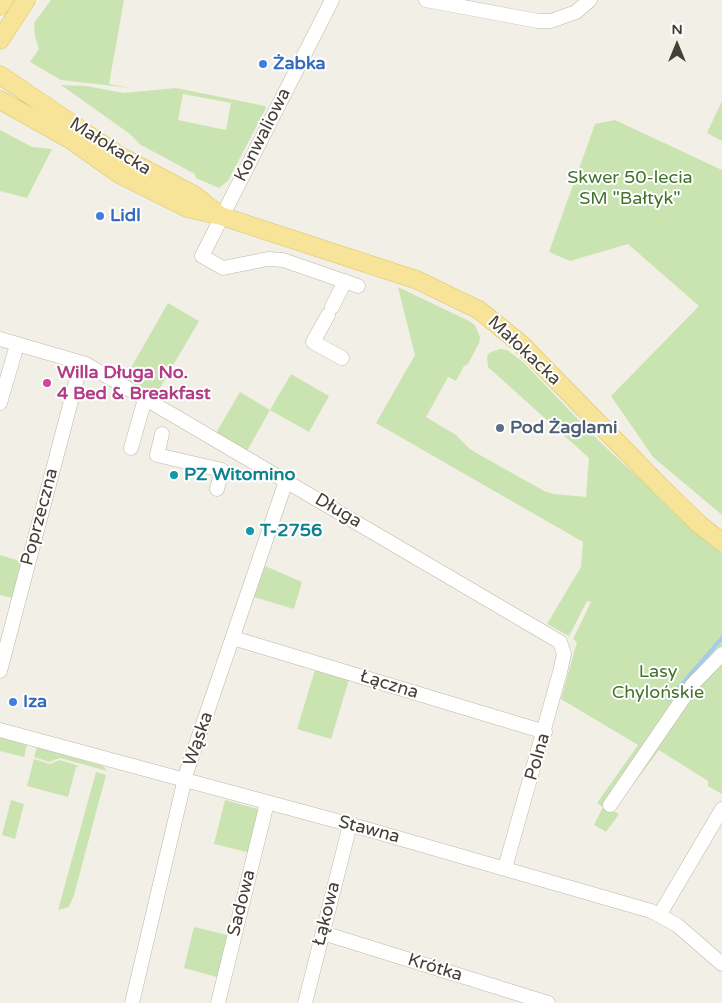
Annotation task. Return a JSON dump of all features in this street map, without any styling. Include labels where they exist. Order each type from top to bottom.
[{"type":"main road","points":[[0,6],[4,0]]},
{"type":"main road","points":[[0,40],[26,0]]},
{"type":"main road","name":"Małokacka","points":[[0,75],[120,156],[194,194],[221,216]]},
{"type":"main road","name":"Małokacka","points":[[1,100],[71,140],[119,174],[186,208],[221,216],[416,280],[479,310],[521,344],[659,485],[700,525],[722,542]]},
{"type":"street","name":"Konwaliowa","points":[[332,0],[202,256],[223,268],[268,259],[284,260],[344,281]]},
{"type":"street","points":[[426,0],[538,21],[551,21],[576,12],[590,0]]},
{"type":"street","points":[[342,358],[312,342],[330,311],[344,281],[358,286]]},
{"type":"street","name":"Długa","points":[[0,339],[81,363],[556,638],[562,644]]},
{"type":"street","points":[[0,403],[17,345]]},
{"type":"street","name":"Poprzeczna","points":[[0,671],[81,363]]},
{"type":"street","points":[[131,448],[146,399]]},
{"type":"street","points":[[162,434],[157,455],[222,470],[217,489]]},
{"type":"street","name":"Wąska","points":[[132,1003],[185,781],[286,481]]},
{"type":"street","name":"Łączna","points":[[233,638],[545,732]]},
{"type":"street","name":"Polna","points":[[505,868],[545,732],[564,654],[562,644]]},
{"type":"street","points":[[610,805],[693,684],[722,654]]},
{"type":"street","name":"Stawna","points":[[0,730],[505,868],[660,914],[677,925],[722,964]]},
{"type":"street","name":"Sadowa","points":[[218,1003],[268,803]]},
{"type":"street","points":[[660,914],[722,809]]},
{"type":"street","name":"Łąkowa","points":[[305,1003],[350,825]]},
{"type":"street","name":"Krótka","points":[[323,933],[548,1003]]},
{"type":"green space","points":[[51,0],[124,0],[109,84],[131,88],[61,80],[30,62],[39,49],[34,23]]},
{"type":"green space","points":[[61,85],[86,86],[124,93],[176,88],[265,106],[266,108],[228,181],[219,188],[196,178],[195,174],[141,145],[130,134]],"holes":[[[183,94],[231,103],[226,130],[178,120]]]},
{"type":"green space","points":[[722,101],[722,141],[707,133]]},
{"type":"green space","name":"Skwer 50-lecia SM \"Bałtyk\"","points":[[615,120],[722,170],[722,515],[653,457],[611,396],[699,306],[628,244],[570,261],[549,252],[595,124]]},
{"type":"green space","points":[[0,130],[32,147],[52,149],[27,198],[0,191]]},
{"type":"green space","name":"Lasy Chylońskie","points":[[398,287],[469,321],[475,325],[480,337],[479,343],[468,364],[464,366],[456,381],[448,377],[426,417],[456,435],[471,450],[544,491],[553,494],[586,497],[589,458],[488,367],[487,356],[491,352],[500,349],[507,350],[523,362],[599,441],[709,544],[722,553],[722,794],[708,786],[708,781],[659,750],[613,811],[619,814],[606,832],[594,825],[603,807],[597,803],[638,745],[561,699],[577,642],[573,639],[591,602],[587,601],[569,636],[547,624],[581,567],[583,542],[376,423],[415,355]]},
{"type":"green space","points":[[168,303],[199,321],[154,398],[124,380]]},
{"type":"green space","points":[[291,374],[329,396],[309,432],[270,410]]},
{"type":"green space","points":[[240,392],[270,410],[247,451],[216,433]]},
{"type":"green space","points":[[0,555],[23,562],[13,598],[0,595]]},
{"type":"green space","points":[[265,566],[302,582],[294,609],[254,597]]},
{"type":"green space","points":[[315,670],[349,680],[331,739],[297,729]]},
{"type":"green space","points":[[0,737],[27,745],[24,757],[0,751]]},
{"type":"green space","points":[[37,747],[103,766],[107,771],[60,758],[49,762],[34,757]]},
{"type":"green space","points":[[34,759],[50,764],[60,760],[79,766],[76,767],[68,797],[27,786]]},
{"type":"green space","points":[[96,772],[106,775],[74,895],[69,907],[58,910]]},
{"type":"green space","points":[[11,800],[24,804],[15,839],[2,835]]},
{"type":"green space","points":[[225,800],[261,810],[251,853],[214,844]]},
{"type":"green space","points":[[194,927],[231,936],[220,978],[184,968]]},
{"type":"waterway","points":[[669,699],[722,638]]},
{"type":"place","name":"Żabka","points":[[263,64]]},
{"type":"place","name":"Lidl","points":[[100,216]]},
{"type":"place","name":"Willa Długa No. 4 Bed & Breakfast","points":[[47,383]]},
{"type":"place","name":"Pod Żaglami","points":[[500,428]]},
{"type":"place","name":"PZ Witomino","points":[[174,475]]},
{"type":"place","name":"T-2756","points":[[250,531]]},
{"type":"place","name":"Iza","points":[[13,702]]}]
